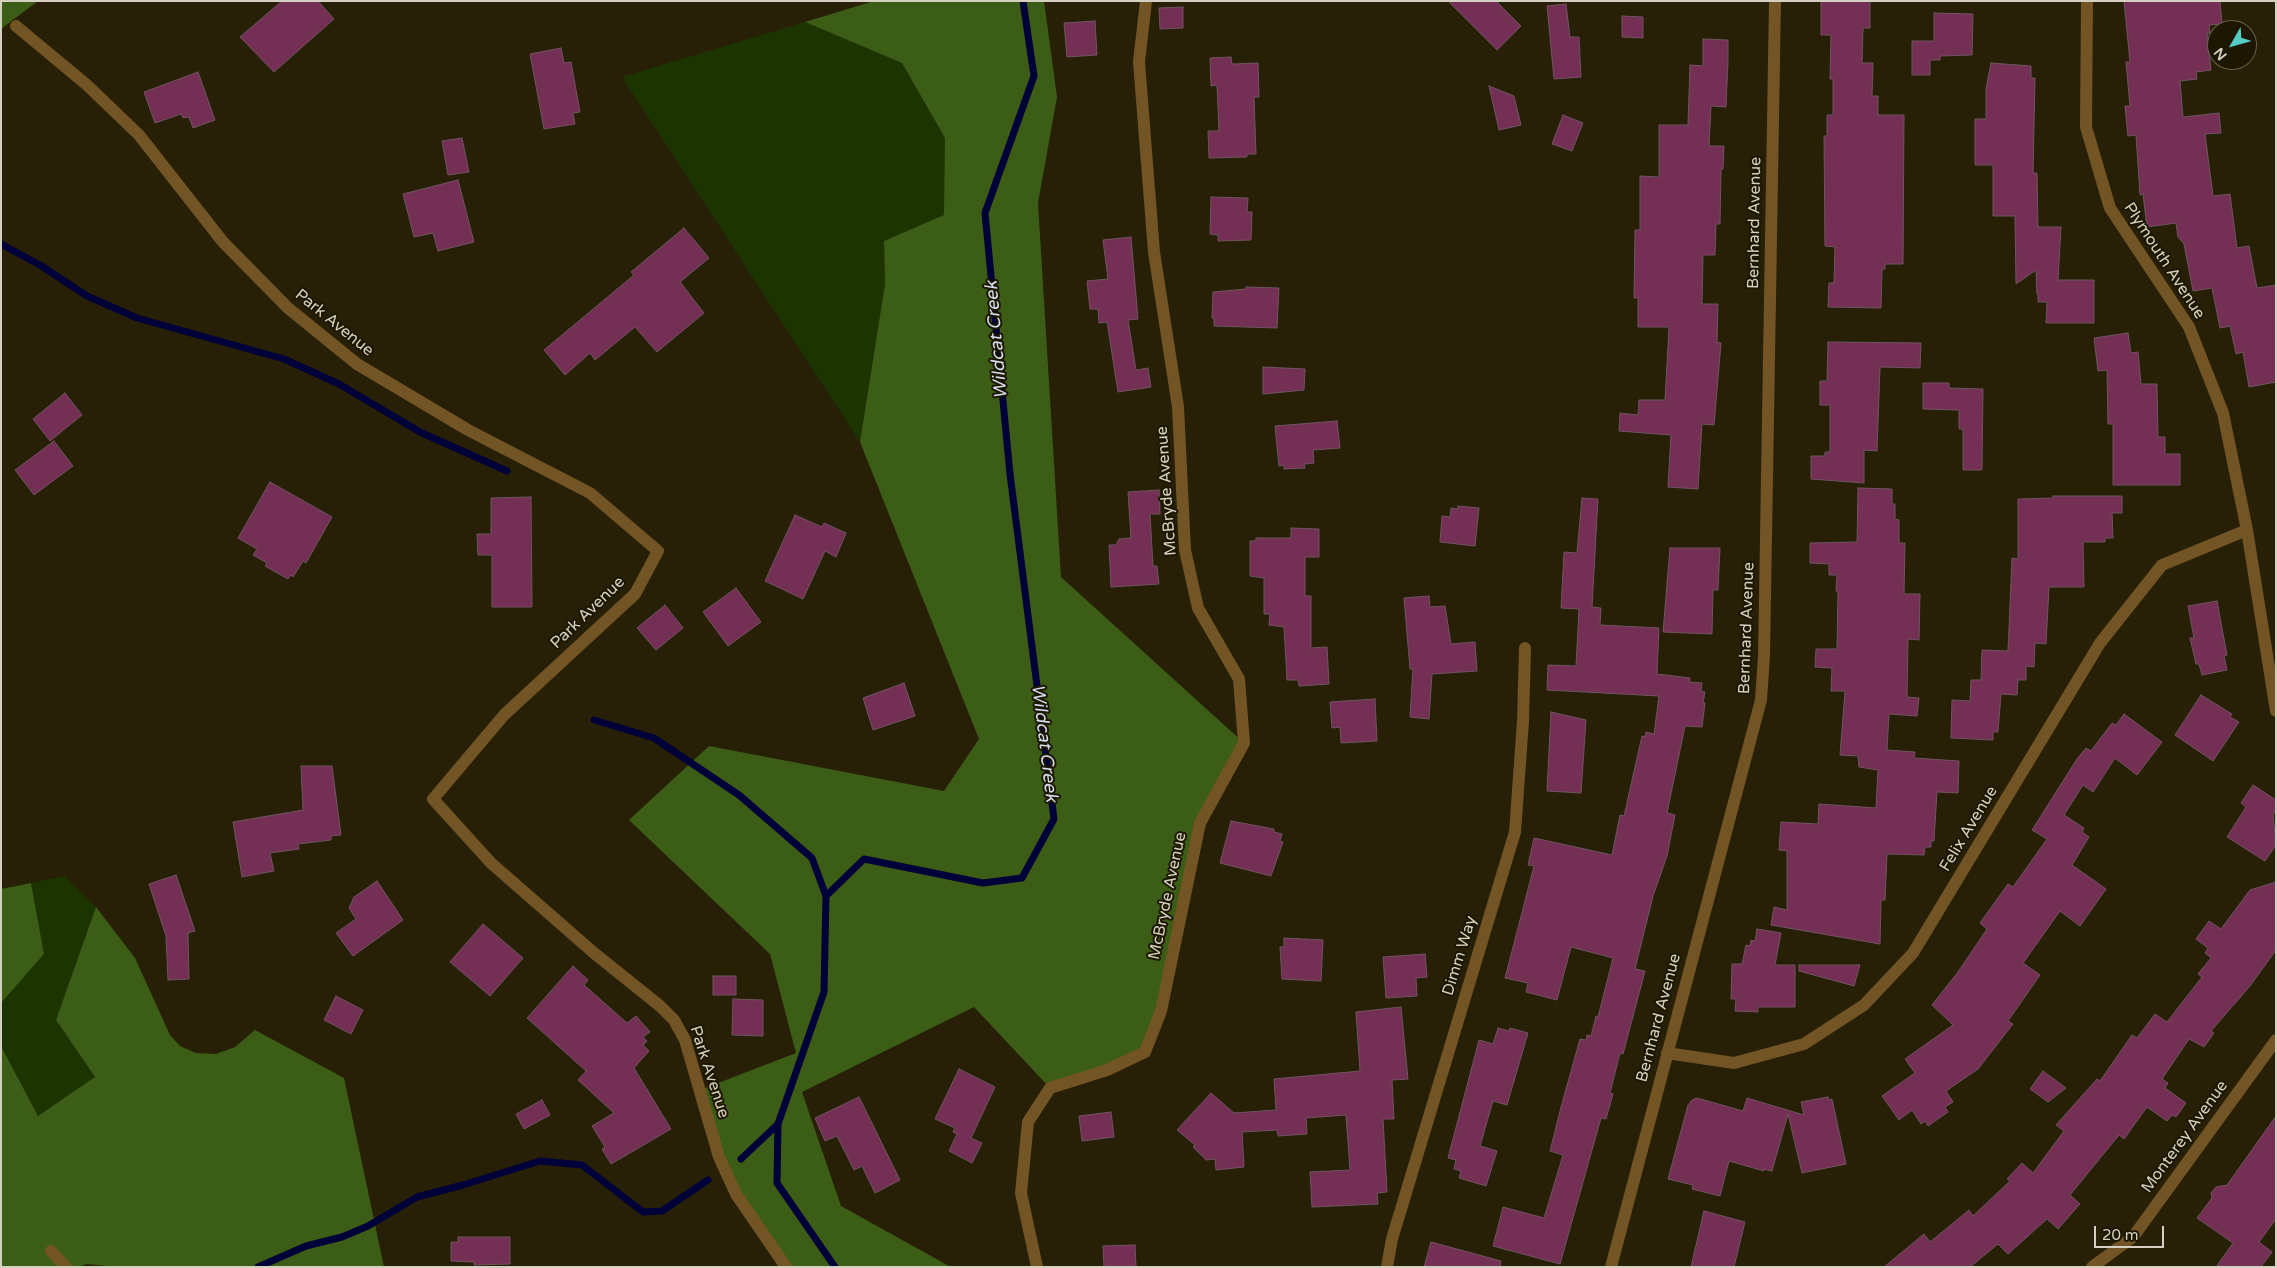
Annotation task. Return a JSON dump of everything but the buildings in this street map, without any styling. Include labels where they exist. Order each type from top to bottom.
[{"type":"street","name":"McBryde Avenue","points":[[1037,1267],[1021,1192],[1028,1122],[1050,1088],[1107,1070],[1145,1052],[1161,1011],[1200,823],[1244,743],[1239,679],[1198,608],[1186,550],[1178,408],[1154,252],[1139,62],[1146,1]]},
{"type":"street","name":"Bernhard Avenue","points":[[1611,1267],[1761,700],[1764,656],[1775,1]]},
{"type":"street","name":"Plymouth Avenue","points":[[2087,1],[2086,127],[2110,208],[2189,327],[2223,413],[2247,530],[2276,711]]},
{"type":"street","name":"Park Avenue","points":[[16,26],[87,85],[139,135],[223,242],[288,308],[358,364],[468,430],[590,492],[658,551],[635,594],[504,715],[433,799],[491,863],[594,953],[660,1006],[674,1020],[685,1040],[719,1157],[736,1194],[786,1267]]},
{"type":"street","name":"Felix Avenue","points":[[1667,1053],[1734,1063],[1804,1044],[1864,1005],[1913,953],[2100,643],[2162,564],[2247,530]]},
{"type":"street","name":"Dimm Way","points":[[1387,1267],[1392,1239],[1515,832],[1524,721],[1525,648]]},
{"type":"street","name":"Monterey Avenue","points":[[2092,1267],[2133,1237],[2276,1040]]},
{"type":"street","points":[[51,1251],[66,1267]]},
{"type":"green space","points":[[1,1],[38,1],[1,29]]},
{"type":"green space","points":[[874,1],[1044,1],[1057,97],[1038,203],[1061,577],[1244,743],[1200,823],[1145,1052],[1050,1088],[974,1007],[802,1092],[841,1206],[949,1266],[788,1267],[736,1194],[700,1090],[796,1053],[770,954],[629,820],[709,746],[944,791],[979,739],[860,442],[885,284],[884,241],[944,215],[945,138],[902,63],[805,22]]},
{"type":"green space","points":[[805,22],[902,63],[945,138],[945,215],[884,241],[885,284],[860,442],[622,77]]},
{"type":"green space","points":[[64,876],[96,907],[56,1020],[95,1077],[38,1116],[1,1046],[1,1003],[44,954],[31,883]]},
{"type":"green space","points":[[31,883],[44,954],[1,1003],[1,889]]},
{"type":"green space","points":[[96,907],[135,958],[170,1035],[180,1046],[196,1053],[216,1054],[235,1047],[255,1030],[344,1078],[384,1267],[116,1267],[87,1264],[79,1267],[1,1267],[1,1046],[38,1116],[95,1077],[56,1020]]},
{"type":"waterway","name":"Wildcat Creek","points":[[835,1267],[777,1183],[778,1124],[824,992],[826,896],[864,859],[983,883],[1022,878],[1054,819],[1010,474],[985,213],[1034,76],[1023,1]]},
{"type":"waterway","points":[[1,244],[40,265],[87,296],[137,318],[284,359],[339,384],[420,432],[507,471]]},
{"type":"waterway","points":[[594,720],[654,738],[739,795],[812,858],[826,896]]},
{"type":"waterway","points":[[741,1159],[778,1124]]},
{"type":"waterway","points":[[258,1267],[306,1246],[342,1237],[368,1226],[417,1197],[540,1161],[582,1165],[643,1212],[662,1211],[708,1180]]}]
